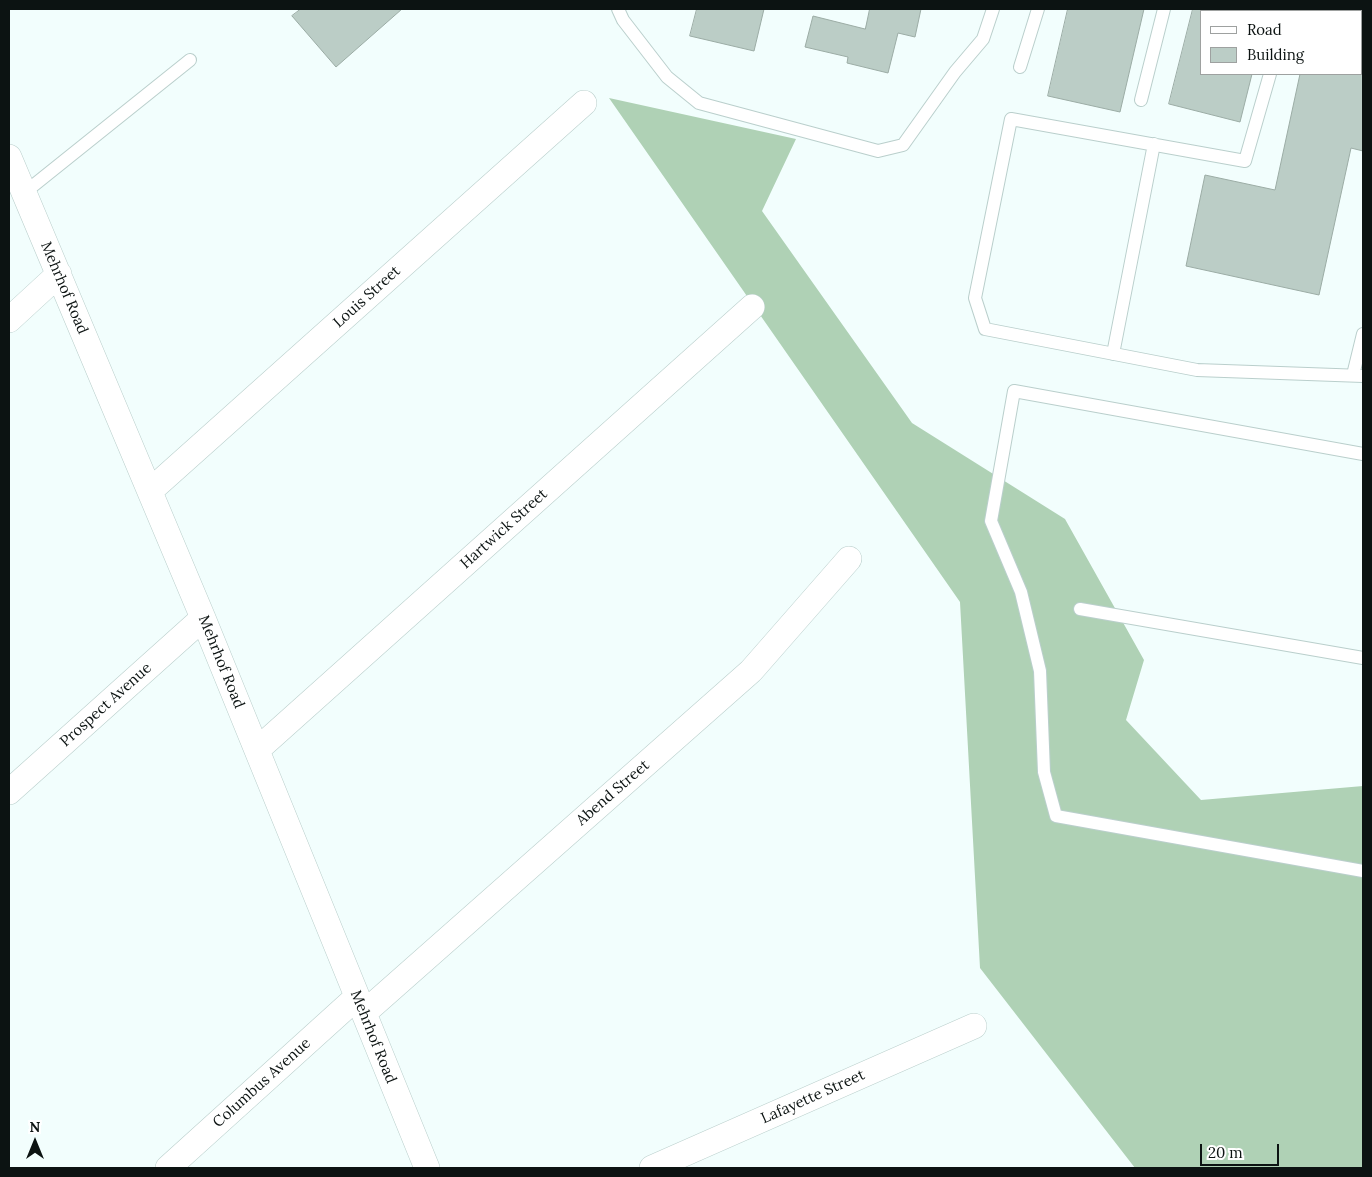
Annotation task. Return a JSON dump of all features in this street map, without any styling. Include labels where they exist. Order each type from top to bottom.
[{"type":"street","name":"Louis Street","points":[[150,491],[584,104]]},
{"type":"street","name":"Mehrhof Road","points":[[9,157],[203,618],[427,1168]]},
{"type":"street","points":[[9,320],[58,274]]},
{"type":"street","name":"Hartwick Street","points":[[256,750],[752,308]]},
{"type":"street","name":"Abend Street","points":[[360,1005],[751,672],[849,559]]},
{"type":"street","name":"Prospect Avenue","points":[[9,792],[203,618]]},
{"type":"street","name":"Columbus Avenue","points":[[168,1168],[360,1005]]},
{"type":"street","name":"Lafayette Street","points":[[652,1168],[974,1026]]},
{"type":"lane","points":[[618,9],[623,20],[667,77],[699,104],[878,151],[903,145],[955,72],[983,39],[992,9]]},
{"type":"lane","points":[[1020,67],[1038,9]]},
{"type":"lane","points":[[1141,100],[1164,9]]},
{"type":"lane","points":[[24,193],[190,60]]},
{"type":"lane","points":[[1270,75],[1245,161],[1011,119],[975,298],[985,329],[1197,370],[1358,375],[1363,334]]},
{"type":"lane","points":[[1112,354],[1154,144]]},
{"type":"lane","points":[[1363,454],[1014,392],[991,521],[1021,592],[1040,671],[1044,772],[1056,816],[1363,872]]},
{"type":"lane","points":[[1080,609],[1363,658]]},
{"type":"green space","points":[[609,98],[796,139],[762,211],[912,423],[1065,519],[1144,660],[1126,720],[1201,800],[1363,786],[1363,1168],[1135,1168],[980,968],[960,602]]},
{"type":"building","points":[[301,9],[402,9],[336,67],[292,16]]},
{"type":"building","points":[[697,9],[764,9],[754,51],[690,36]]},
{"type":"building","points":[[870,9],[921,9],[915,37],[898,33],[888,73],[847,63],[848,57],[805,47],[813,16],[865,29]]},
{"type":"building","points":[[1068,9],[1144,9],[1120,112],[1048,96]]},
{"type":"building","points":[[1193,9],[1268,9],[1200,10],[1200,75],[1252,75],[1240,122],[1169,104]]},
{"type":"building","points":[[1363,9],[1363,151],[1351,148],[1319,295],[1186,266],[1205,175],[1275,190],[1300,75],[1362,75],[1362,10],[1314,10]]}]
